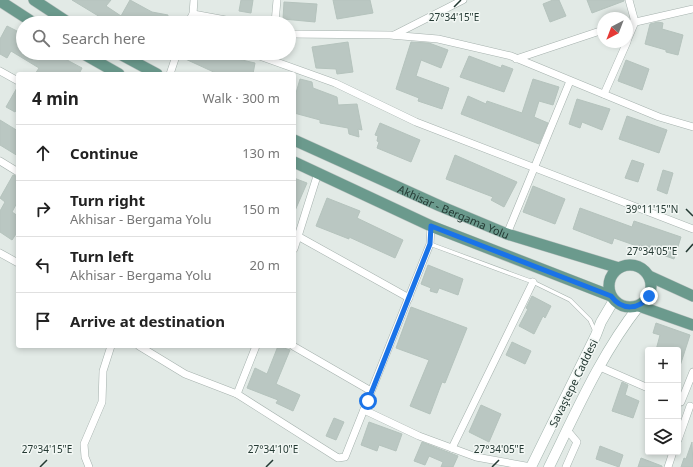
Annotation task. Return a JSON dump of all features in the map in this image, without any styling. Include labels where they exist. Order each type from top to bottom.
[{"type":"main road","points":[[36,0],[59,16]]},
{"type":"main road","points":[[1,5],[21,16]]},
{"type":"main road","points":[[94,60],[115,72]]},
{"type":"main road","points":[[131,60],[153,72]]},
{"type":"main road","name":"Akhisar - Bergama Yolu","points":[[296,141],[418,197],[507,234],[619,268],[625,266],[639,267],[649,276],[693,296]]},
{"type":"main road","name":"Akhisar - Bergama Yolu","points":[[296,163],[431,226],[612,298],[625,307],[639,306],[693,325]]},
{"type":"main road","points":[[612,298],[609,290],[611,278],[619,268]]},
{"type":"main road","points":[[639,306],[645,302],[651,290],[649,276]]},
{"type":"main road","name":"Savaştepe Caddesi","points":[[531,467],[596,335],[612,298]]},
{"type":"main road","name":"Savaştepe Caddesi","points":[[549,467],[600,367],[623,326],[639,306]]},
{"type":"street","points":[[194,0],[192,14],[203,16]]},
{"type":"street","points":[[276,16],[277,0]]},
{"type":"street","points":[[394,35],[463,0]]},
{"type":"street","points":[[629,0],[635,22],[633,27]]},
{"type":"street","points":[[635,22],[693,9]]},
{"type":"street","points":[[516,59],[597,32]]},
{"type":"street","points":[[296,34],[394,35],[438,39],[516,59],[659,117],[693,128]]},
{"type":"street","points":[[604,94],[624,48]]},
{"type":"street","points":[[171,72],[175,60]]},
{"type":"street","points":[[271,60],[335,83],[416,122],[693,229]]},
{"type":"street","points":[[0,71],[16,80]]},
{"type":"street","points":[[507,234],[570,81]]},
{"type":"street","points":[[0,161],[16,171]]},
{"type":"street","points":[[318,173],[296,236],[409,298]]},
{"type":"street","points":[[142,348],[185,374],[237,394],[338,458],[345,457],[430,244],[431,226]]},
{"type":"street","points":[[0,253],[16,262]]},
{"type":"street","points":[[452,448],[533,282]]},
{"type":"street","points":[[89,467],[85,457],[84,444],[102,402],[103,372],[110,348]]},
{"type":"street","points":[[237,394],[255,348]]},
{"type":"street","points":[[296,348],[371,392]]},
{"type":"street","points":[[600,367],[645,387]]},
{"type":"street","points":[[681,397],[693,372]]},
{"type":"street","points":[[681,402],[692,406],[681,433]]},
{"type":"street","points":[[364,410],[419,436],[476,457],[531,467]]},
{"type":"street","points":[[566,467],[577,442],[567,430]]},
{"type":"street","points":[[668,467],[673,455]]},
{"type":"lane","points":[[430,244],[533,282],[570,300],[590,320],[596,335]]},
{"type":"building","points":[[72,0],[111,0],[106,6],[121,16],[98,16]]},
{"type":"building","points":[[130,0],[152,12],[168,15],[121,16]]},
{"type":"building","points":[[241,0],[253,0],[251,13],[239,11]]},
{"type":"building","points":[[333,0],[370,0],[373,13],[337,19]]},
{"type":"building","points":[[553,0],[559,0],[566,16],[550,22],[543,4]]},
{"type":"building","points":[[587,0],[624,0],[624,1],[592,13]]},
{"type":"building","points":[[284,2],[317,4],[315,22],[296,20],[296,16],[283,16]]},
{"type":"building","points":[[658,22],[663,23],[662,29],[683,35],[678,55],[645,44],[650,24]]},
{"type":"building","points":[[7,26],[16,30],[16,54],[11,51],[7,58],[0,54],[0,39]]},
{"type":"building","points":[[348,42],[353,72],[337,74],[336,69],[316,68],[312,47]]},
{"type":"building","points":[[411,42],[429,43],[448,50],[441,68],[421,60],[416,76],[449,88],[442,109],[418,101],[419,98],[396,89]]},
{"type":"building","points":[[469,56],[501,68],[502,65],[513,69],[504,92],[460,77]]},
{"type":"building","points":[[26,60],[67,60],[82,68],[80,72],[36,72],[39,68]]},
{"type":"building","points":[[188,60],[242,60],[255,63],[253,72],[214,72]]},
{"type":"building","points":[[626,60],[649,69],[642,90],[618,81]]},
{"type":"building","points":[[300,79],[312,82],[313,88],[337,97],[338,105],[357,104],[362,130],[358,129],[359,137],[349,134],[348,128],[320,123],[320,120],[296,114],[296,93]]},
{"type":"building","points":[[533,79],[559,87],[553,105],[539,101],[534,117],[548,123],[539,144],[461,114],[468,96],[486,104],[487,101],[522,113]]},
{"type":"building","points":[[16,90],[16,110],[15,112],[6,107]]},
{"type":"building","points":[[577,99],[610,109],[602,130],[582,122],[580,128],[569,124]]},
{"type":"building","points":[[627,116],[667,130],[659,153],[619,139]]},
{"type":"building","points":[[0,120],[16,130],[16,155],[0,145]]},
{"type":"building","points":[[380,123],[420,140],[411,162],[377,148],[379,142],[377,141],[378,136],[375,135]]},
{"type":"building","points":[[455,155],[517,182],[504,207],[491,200],[493,197],[446,179]]},
{"type":"building","points":[[632,160],[644,164],[638,182],[625,178]]},
{"type":"building","points":[[663,170],[673,173],[667,194],[657,190]]},
{"type":"building","points":[[13,175],[16,176],[16,205],[12,212],[16,215],[16,234],[12,240],[0,232],[0,211],[5,202],[0,198]]},
{"type":"building","points":[[296,179],[307,183],[296,208]]},
{"type":"building","points":[[533,186],[565,199],[555,224],[523,212]]},
{"type":"building","points":[[327,198],[360,211],[357,218],[403,240],[395,258],[349,237],[349,239],[316,226]]},
{"type":"building","points":[[580,208],[632,227],[634,221],[681,237],[674,259],[614,238],[612,244],[573,229]]},
{"type":"building","points":[[428,265],[463,279],[458,295],[439,288],[437,293],[430,291],[431,288],[421,284]]},
{"type":"building","points":[[532,296],[551,306],[545,318],[543,316],[534,334],[519,326],[528,309],[526,308]]},
{"type":"building","points":[[411,307],[467,328],[445,383],[442,382],[430,414],[410,406],[429,360],[396,348]]},
{"type":"building","points":[[656,323],[690,335],[681,363],[681,347],[657,347],[660,335],[653,333]]},
{"type":"building","points":[[512,342],[531,351],[525,364],[506,355]]},
{"type":"building","points":[[277,348],[290,350],[276,384],[300,395],[293,411],[276,403],[278,400],[247,388],[255,368],[267,374]]},
{"type":"building","points":[[622,382],[628,385],[625,395],[639,401],[633,418],[612,411]]},
{"type":"building","points":[[481,405],[501,414],[489,442],[469,432]]},
{"type":"building","points":[[334,418],[344,422],[336,440],[326,436]]},
{"type":"building","points":[[369,422],[402,434],[396,451],[379,445],[377,451],[361,445]]},
{"type":"building","points":[[422,442],[458,456],[453,467],[441,467],[443,462],[429,456],[425,465],[414,461]]},
{"type":"building","points":[[692,442],[693,467],[681,467],[684,458],[686,459]]},
{"type":"building","points":[[600,446],[623,455],[619,467],[596,459]]},
{"type":"building","points":[[641,458],[662,466],[662,467],[638,467]]},
{"type":"route","points":[[368,401],[430,244],[431,226],[611,296],[619,304],[625,307],[632,308],[639,306],[645,302],[649,296]]}]
